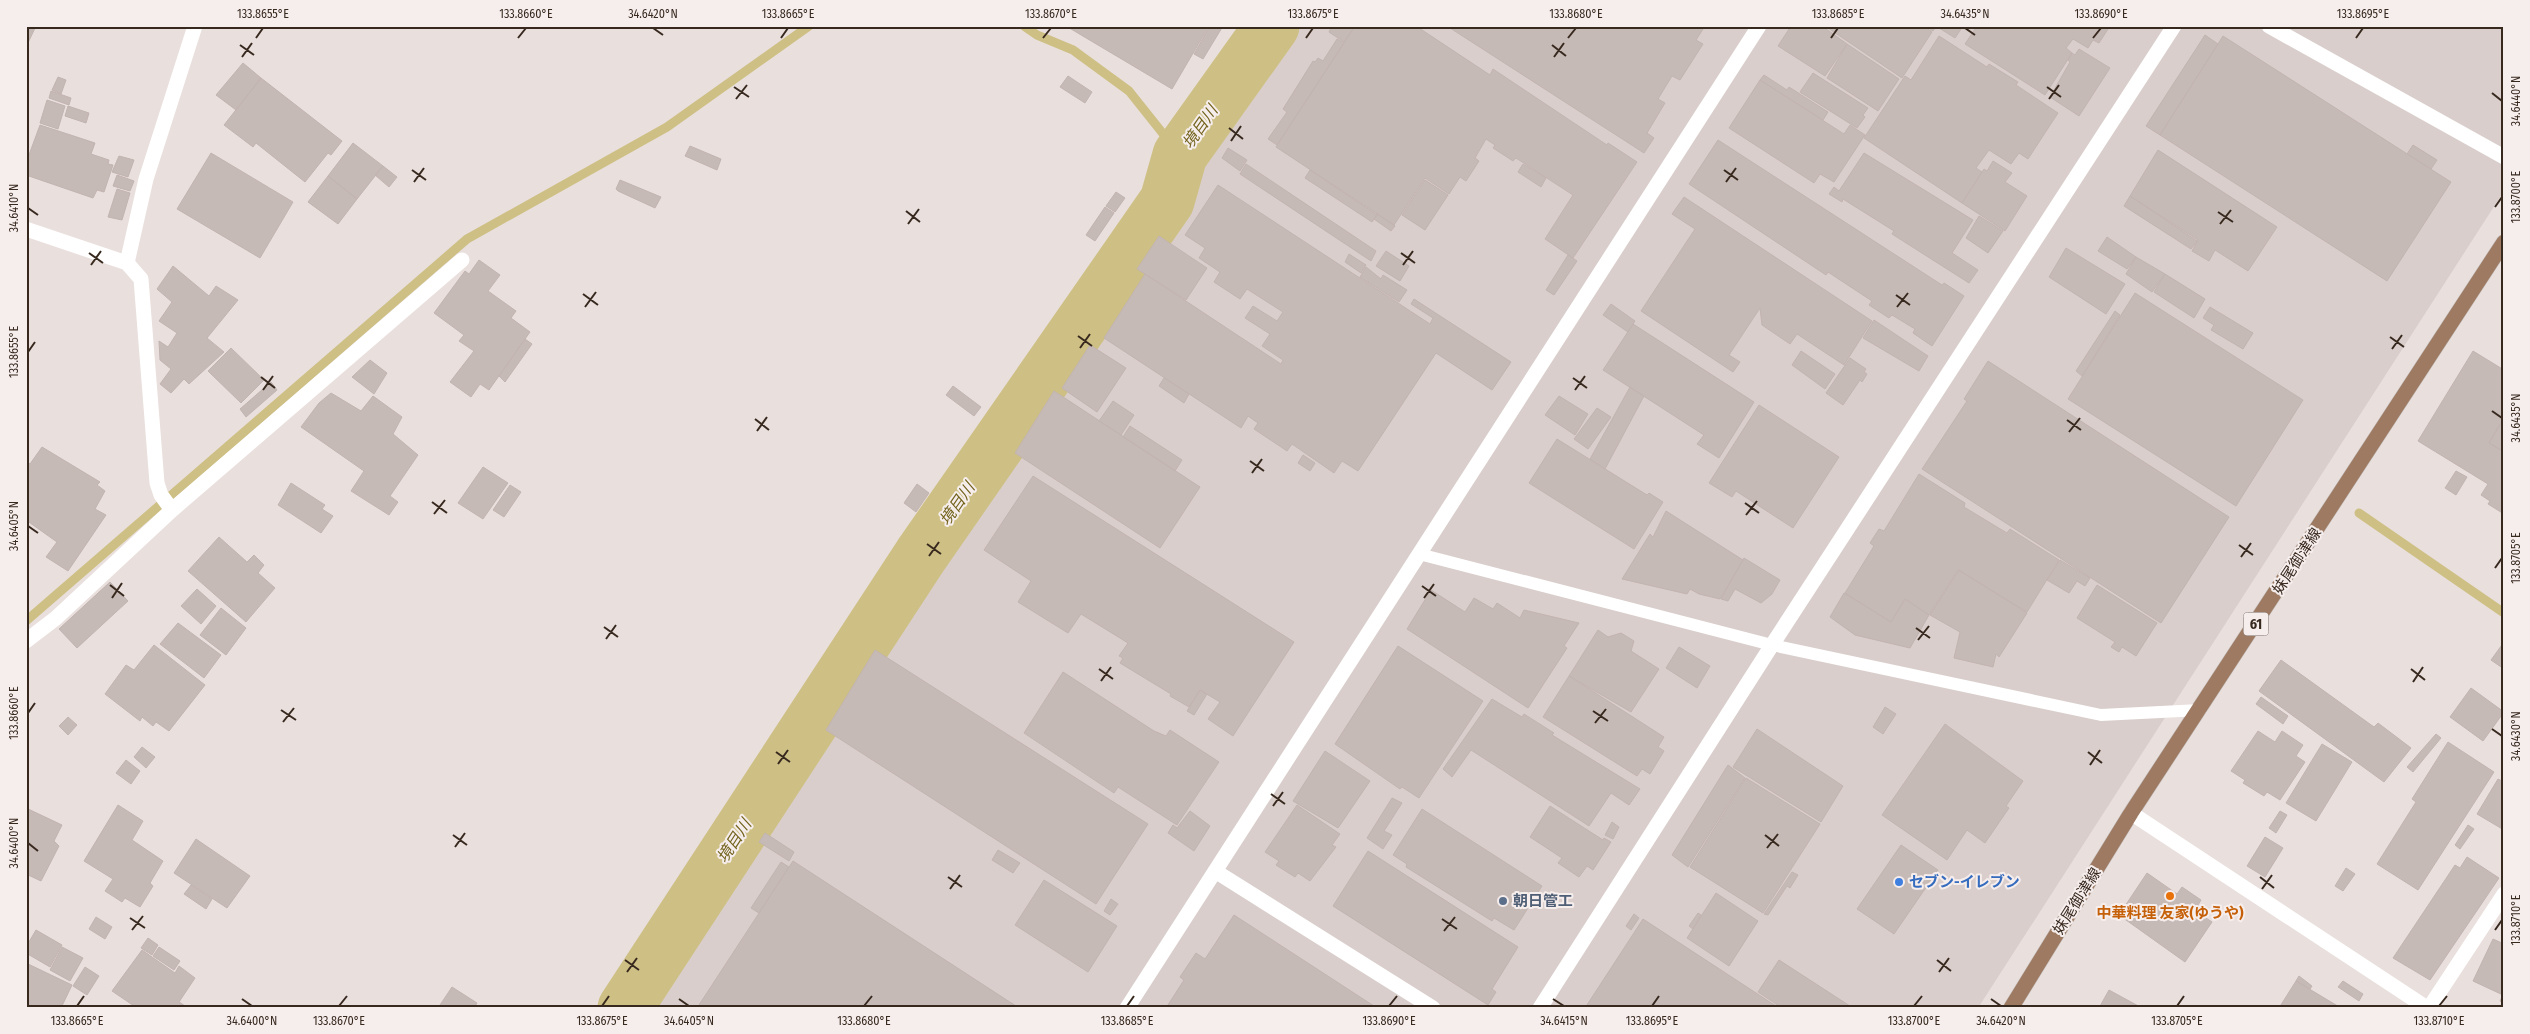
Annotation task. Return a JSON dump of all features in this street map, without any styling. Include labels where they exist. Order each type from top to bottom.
[{"type":"main road","name":"妹尾御津線","points":[[2012,1008],[2132,813],[2504,242]]},
{"type":"street","points":[[127,263],[146,179],[194,26]]},
{"type":"street","points":[[1127,1008],[1759,26]]},
{"type":"street","points":[[1540,1008],[1772,645],[2174,26]]},
{"type":"street","points":[[2270,26],[2504,157]]},
{"type":"street","points":[[26,229],[127,263],[140,279],[156,483],[167,503]]},
{"type":"street","points":[[26,641],[56,618],[167,503],[462,260]]},
{"type":"street","points":[[2132,813],[2428,1008],[2504,894]]},
{"type":"street","points":[[1215,871],[1433,1008]]},
{"type":"lane","points":[[1419,554],[1772,645],[2101,715],[2200,710]]},
{"type":"shaded area","points":[[1293,26],[2504,26],[2504,191],[1978,1008],[645,1008],[921,576],[1186,196],[1186,182],[1200,154]]},
{"type":"building","points":[[26,26],[36,26],[26,47]]},
{"type":"building","points":[[1066,26],[1209,26],[1172,89]]},
{"type":"building","points":[[1210,26],[1223,26],[1203,59],[1194,54]]},
{"type":"building","points":[[1329,26],[1355,26],[1344,42],[1329,32],[1331,28]]},
{"type":"building","points":[[1355,26],[1416,26],[1490,75],[1493,69],[1607,145],[1608,143],[1637,162],[1573,258],[1545,239],[1573,195],[1516,158],[1513,161],[1493,148],[1495,145],[1486,139],[1475,158],[1479,161],[1466,181],[1460,177],[1449,194],[1425,178],[1394,225],[1276,147]]},
{"type":"building","points":[[1447,26],[1705,26],[1696,40],[1703,44],[1680,80],[1672,76],[1658,99],[1665,103],[1647,133],[1654,138],[1644,153]]},
{"type":"building","points":[[1791,26],[1822,26],[1847,44],[1825,76],[1778,46]]},
{"type":"building","points":[[1825,26],[1924,26],[1932,32],[1902,78]]},
{"type":"building","points":[[1926,26],[1936,26],[1933,31]]},
{"type":"building","points":[[1936,26],[1963,26],[1955,38]]},
{"type":"building","points":[[1977,26],[2110,26],[2099,43],[2093,40],[2088,48],[2073,39],[2066,48],[2072,53],[2045,95],[1965,44]]},
{"type":"building","points":[[2205,35],[2218,44],[2160,135],[2146,126]]},
{"type":"building","points":[[1939,36],[1987,67],[1989,64],[2018,82],[2016,85],[2058,113],[2028,159],[2019,153],[2011,164],[1989,150],[1976,168],[1982,172],[1962,203],[1864,138],[1905,76],[1911,80]]},
{"type":"building","points":[[2223,36],[2451,182],[2387,281],[2160,135]]},
{"type":"building","points":[[1337,39],[1344,43],[1277,145],[1268,139],[1287,112],[1283,109],[1313,61],[1315,62],[1318,58],[1323,61]]},
{"type":"building","points":[[1847,44],[1899,79],[1878,111],[1827,78]]},
{"type":"building","points":[[2079,49],[2110,68],[2079,116],[2050,97],[2070,62],[2068,60],[2072,53],[2075,55]]},
{"type":"building","points":[[243,63],[261,78],[236,110],[216,95]]},
{"type":"building","points":[[1813,73],[1868,108],[1863,115],[1865,117],[1857,128],[1800,92]]},
{"type":"building","points":[[1764,75],[1787,90],[1789,87],[1828,112],[1823,120],[1760,80]]},
{"type":"building","points":[[1068,76],[1092,92],[1085,103],[1060,87]]},
{"type":"building","points":[[58,77],[66,80],[61,94],[52,90]]},
{"type":"building","points":[[261,78],[342,141],[331,155],[328,153],[305,182],[256,143],[253,147],[224,125]]},
{"type":"building","points":[[1760,80],[1844,134],[1850,125],[1865,135],[1834,182],[1820,174],[1814,183],[1729,128]]},
{"type":"building","points":[[51,91],[71,98],[69,105],[49,98]]},
{"type":"building","points":[[47,100],[65,106],[58,129],[40,123]]},
{"type":"building","points":[[68,106],[89,113],[86,123],[65,116]]},
{"type":"building","points":[[40,125],[95,143],[91,154],[109,160],[108,164],[113,165],[104,192],[97,190],[93,198],[26,175],[26,163]]},
{"type":"building","points":[[1718,140],[1942,285],[1944,283],[1964,296],[1932,346],[1913,333],[1915,329],[1892,315],[1889,318],[1869,305],[1872,301],[1828,272],[1826,275],[1689,184]]},
{"type":"building","points":[[353,143],[383,166],[357,199],[328,176]]},
{"type":"building","points":[[2413,145],[2437,160],[2431,169],[2407,154]]},
{"type":"building","points":[[690,146],[721,159],[717,170],[685,156]]},
{"type":"building","points":[[1228,148],[1247,160],[1240,171],[1222,158]]},
{"type":"building","points":[[2158,150],[2277,227],[2248,271],[2215,250],[2209,261],[2192,251],[2198,240],[2130,196]]},
{"type":"building","points":[[211,153],[293,202],[260,258],[177,209]]},
{"type":"building","points":[[1864,153],[1973,220],[1952,253],[1978,270],[1969,283],[1892,234],[1894,231],[1843,199],[1842,202],[1829,194],[1834,187],[1839,191]]},
{"type":"building","points":[[119,156],[134,160],[128,177],[112,172]]},
{"type":"building","points":[[1993,161],[2012,173],[2005,182],[2027,196],[2005,231],[1962,203],[1984,169],[1987,171]]},
{"type":"building","points":[[1246,164],[1376,251],[1371,261],[1240,174]]},
{"type":"building","points":[[1523,164],[1546,178],[1541,187],[1518,172]]},
{"type":"building","points":[[383,166],[397,177],[389,187],[375,175]]},
{"type":"building","points":[[1310,170],[1377,215],[1372,222],[1305,178]]},
{"type":"building","points":[[117,175],[134,181],[130,191],[113,186]]},
{"type":"building","points":[[328,176],[357,199],[338,224],[308,202]]},
{"type":"building","points":[[620,180],[661,197],[655,208],[618,191],[616,189]]},
{"type":"building","points":[[1425,180],[1448,195],[1425,230],[1402,215]]},
{"type":"building","points":[[1218,185],[1430,324],[1433,318],[1411,304],[1414,299],[1511,362],[1492,390],[1436,353],[1358,471],[1342,461],[1334,473],[1292,444],[1287,451],[1254,429],[1258,423],[1248,416],[1241,428],[1104,338],[1145,274],[1281,364],[1283,360],[1262,346],[1270,334],[1245,318],[1253,306],[1277,321],[1283,312],[1247,289],[1240,299],[1214,282],[1220,272],[1199,258],[1205,248],[1185,235]]},
{"type":"building","points":[[117,189],[130,193],[122,220],[108,217]]},
{"type":"building","points":[[1116,192],[1125,198],[1115,212],[1106,206]]},
{"type":"building","points":[[2130,196],[2197,241],[2191,249],[2124,206]]},
{"type":"building","points":[[1684,197],[1872,321],[1844,365],[1797,334],[1790,344],[1762,325],[1760,308],[1729,355],[1740,362],[1733,372],[1641,311],[1695,229],[1672,214]]},
{"type":"building","points":[[1105,207],[1114,213],[1095,241],[1086,235]]},
{"type":"building","points":[[1377,214],[1395,226],[1391,231],[1374,219]]},
{"type":"building","points":[[1979,216],[2003,231],[1988,253],[1966,238]]},
{"type":"building","points":[[1159,236],[1207,268],[1186,300],[1137,269]]},
{"type":"building","points":[[2107,237],[2136,257],[2127,269],[2098,251]]},
{"type":"building","points":[[2066,248],[2125,284],[2106,314],[2049,277]]},
{"type":"building","points":[[1386,251],[1409,266],[1400,281],[1376,266]]},
{"type":"building","points":[[1349,254],[1366,265],[1361,273],[1345,262]]},
{"type":"building","points":[[1568,255],[1577,261],[1554,295],[1546,290]]},
{"type":"building","points":[[2136,257],[2165,274],[2152,292],[2126,274]]},
{"type":"building","points":[[479,260],[500,275],[488,291],[516,311],[511,318],[530,332],[489,390],[480,384],[471,397],[450,382],[474,351],[459,341],[464,335],[434,313],[465,271],[469,274]]},
{"type":"building","points":[[173,266],[209,296],[216,286],[238,300],[207,338],[224,352],[189,384],[184,379],[171,393],[160,384],[171,369],[160,360],[159,341],[168,347],[177,333],[159,321],[172,302],[157,289]]},
{"type":"building","points":[[1366,267],[1381,279],[1383,275],[1407,290],[1399,302],[1360,277]]},
{"type":"building","points":[[2165,274],[2205,299],[2194,318],[2154,292]]},
{"type":"building","points":[[2135,293],[2303,400],[2236,506],[2068,399]]},
{"type":"building","points":[[1611,304],[1635,321],[1628,332],[1603,315]]},
{"type":"building","points":[[2210,307],[2253,333],[2243,349],[2211,330],[2214,325],[2203,318]]},
{"type":"building","points":[[2115,311],[2120,315],[2082,376],[2076,371]]},
{"type":"building","points":[[1874,320],[1928,356],[1919,371],[1863,338]]},
{"type":"building","points":[[1633,324],[1754,402],[1719,458],[1697,444],[1704,435],[1603,370]]},
{"type":"building","points":[[525,339],[532,344],[505,382],[499,376]]},
{"type":"building","points":[[1090,345],[1126,368],[1097,412],[1062,388]]},
{"type":"building","points":[[231,348],[264,380],[241,403],[208,371]]},
{"type":"building","points":[[1801,351],[1835,374],[1825,389],[1792,365]]},
{"type":"building","points":[[2473,351],[2504,370],[2504,418],[2489,443],[2504,452],[2504,514],[2488,504],[2490,501],[2481,495],[2488,484],[2418,441]]},
{"type":"building","points":[[1850,358],[1866,369],[1864,372],[1867,374],[1862,382],[1860,380],[1843,405],[1826,393]]},
{"type":"building","points":[[370,360],[387,373],[374,394],[352,377]]},
{"type":"building","points":[[1988,361],[2229,517],[2161,623],[1922,469],[1967,401],[1964,399]]},
{"type":"building","points":[[1164,378],[1189,394],[1184,403],[1159,386]]},
{"type":"building","points":[[271,382],[277,390],[246,417],[240,409]]},
{"type":"building","points":[[953,386],[981,407],[974,416],[946,395]]},
{"type":"building","points":[[1630,387],[1644,396],[1605,469],[1590,459]]},
{"type":"building","points":[[1054,391],[1200,487],[1160,548],[1015,453]]},
{"type":"building","points":[[331,393],[361,411],[373,396],[402,417],[393,434],[418,455],[390,496],[398,502],[389,515],[351,491],[364,471],[301,427],[319,403]]},
{"type":"building","points":[[1559,396],[1588,414],[1575,435],[1545,415]]},
{"type":"building","points":[[1113,401],[1134,415],[1121,435],[1099,421]]},
{"type":"building","points":[[1759,405],[1839,457],[1793,528],[1736,491],[1732,497],[1709,483]]},
{"type":"building","points":[[1597,408],[1611,417],[1588,449],[1574,439]]},
{"type":"building","points":[[2500,424],[2504,426],[2504,452],[2489,443]]},
{"type":"building","points":[[1130,426],[1182,460],[1175,471],[1123,437]]},
{"type":"building","points":[[1557,439],[1647,495],[1649,493],[1663,502],[1634,549],[1529,483]]},
{"type":"building","points":[[42,447],[100,482],[97,485],[105,491],[95,509],[106,515],[68,571],[46,557],[57,542],[26,520],[26,461],[30,464]]},
{"type":"building","points":[[1303,455],[1315,463],[1310,471],[1298,463]]},
{"type":"building","points":[[483,467],[508,483],[483,519],[458,503]]},
{"type":"building","points":[[2456,471],[2467,477],[2456,495],[2445,488]]},
{"type":"building","points":[[1919,474],[1965,503],[1964,507],[2007,533],[2010,529],[2059,560],[2027,612],[1958,570],[1929,615],[1905,599],[1891,622],[1845,593],[1874,546],[1870,543],[1879,529],[1884,531]]},
{"type":"building","points":[[1033,476],[1294,642],[1233,736],[1208,719],[1220,702],[1200,690],[1189,707],[1120,663],[1123,658],[1119,656],[1128,643],[1081,614],[1068,633],[1018,602],[1031,581],[984,550]]},
{"type":"building","points":[[291,483],[325,505],[322,509],[333,516],[321,533],[278,505]]},
{"type":"building","points":[[917,484],[929,493],[916,512],[904,503]]},
{"type":"building","points":[[510,485],[521,492],[504,517],[493,510]]},
{"type":"building","points":[[1666,511],[1743,560],[1720,599],[1699,594],[1690,589],[1687,594],[1622,579],[1650,534],[1653,537]]},
{"type":"building","points":[[219,537],[247,562],[254,555],[264,565],[258,573],[275,588],[246,622],[188,571]]},
{"type":"building","points":[[1744,558],[1780,580],[1772,594],[1761,603],[1735,589],[1728,601],[1721,599]]},
{"type":"building","points":[[2060,560],[2090,578],[2085,586],[2077,581],[2069,593],[2047,580]]},
{"type":"building","points":[[1959,570],[2027,613],[1999,657],[1996,654],[1993,667],[1954,658],[1960,632],[1930,615]]},
{"type":"building","points":[[110,582],[128,601],[77,648],[59,629]]},
{"type":"building","points":[[2097,585],[2157,623],[2136,656],[2122,647],[2119,652],[2111,647],[2115,642],[2077,618]]},
{"type":"building","points":[[197,589],[216,606],[201,624],[181,606]]},
{"type":"building","points":[[1431,590],[1465,612],[1474,598],[1493,609],[1497,603],[1520,618],[1524,610],[1579,623],[1564,646],[1567,648],[1528,708],[1407,629]]},
{"type":"building","points":[[1844,593],[1891,622],[1905,599],[1929,615],[1910,648],[1855,635],[1830,617]]},
{"type":"building","points":[[221,608],[246,628],[226,655],[200,635]]},
{"type":"building","points":[[178,623],[221,655],[204,678],[160,644]]},
{"type":"building","points":[[1598,630],[1608,637],[1621,633],[1634,641],[1631,651],[1659,669],[1631,712],[1569,676]]},
{"type":"building","points":[[2504,642],[2504,669],[2491,660]]},
{"type":"building","points":[[154,645],[205,685],[169,731],[156,722],[153,726],[142,717],[140,721],[105,694],[126,665],[134,670]]},
{"type":"building","points":[[1398,646],[1483,701],[1419,798],[1402,787],[1400,789],[1335,744]]},
{"type":"building","points":[[1679,647],[1710,666],[1697,688],[1666,668]]},
{"type":"building","points":[[875,650],[1148,824],[1096,904],[826,730]]},
{"type":"building","points":[[2281,660],[2374,727],[2378,723],[2411,748],[2384,782],[2259,691]]},
{"type":"building","points":[[1063,672],[1154,731],[1166,736],[1170,730],[1219,762],[1177,825],[1118,787],[1114,793],[1024,733]]},
{"type":"building","points":[[1569,676],[1664,737],[1658,747],[1664,751],[1650,774],[1642,769],[1637,776],[1543,717]]},
{"type":"building","points":[[2471,688],[2504,712],[2483,741],[2450,717]]},
{"type":"building","points":[[1200,690],[1207,694],[1194,715],[1187,711]]},
{"type":"building","points":[[2261,697],[2288,716],[2283,724],[2256,704]]},
{"type":"building","points":[[1492,699],[1522,717],[1524,714],[1554,733],[1552,735],[1640,789],[1629,805],[1611,793],[1589,826],[1471,750],[1452,777],[1443,769]]},
{"type":"building","points":[[1885,707],[1896,714],[1883,734],[1873,727]]},
{"type":"building","points":[[68,717],[77,725],[68,735],[59,726]]},
{"type":"building","points":[[1945,724],[2023,781],[2006,806],[2009,808],[1985,843],[1967,830],[1947,860],[1882,815]]},
{"type":"building","points":[[1757,729],[1843,786],[1821,822],[1733,767]]},
{"type":"building","points":[[2258,731],[2275,742],[2282,731],[2303,745],[2296,756],[2305,762],[2280,800],[2267,792],[2264,796],[2243,783],[2245,780],[2231,771]]},
{"type":"building","points":[[2436,734],[2441,738],[2413,772],[2407,767]]},
{"type":"building","points":[[2448,742],[2494,772],[2418,890],[2377,864],[2416,802],[2412,799]]},
{"type":"building","points":[[2322,744],[2352,762],[2316,821],[2286,803]]},
{"type":"building","points":[[142,747],[155,757],[146,768],[134,757]]},
{"type":"building","points":[[1325,751],[1370,781],[1338,828],[1293,801]]},
{"type":"building","points":[[126,760],[140,771],[131,784],[116,773]]},
{"type":"building","points":[[1728,765],[1745,778],[1688,867],[1672,855]]},
{"type":"building","points":[[1746,778],[1820,824],[1763,913],[1690,867]]},
{"type":"building","points":[[2498,779],[2504,782],[2504,830],[2477,814]]},
{"type":"building","points":[[1392,798],[1402,803],[1384,831],[1392,835],[1383,849],[1367,838]]},
{"type":"building","points":[[118,805],[143,821],[132,840],[163,861],[150,883],[153,886],[140,907],[125,898],[122,902],[105,891],[113,879],[84,861]]},
{"type":"building","points":[[1297,805],[1340,834],[1332,845],[1336,847],[1310,881],[1298,873],[1295,877],[1276,865],[1279,861],[1265,852]]},
{"type":"building","points":[[1550,806],[1603,840],[1604,838],[1611,842],[1593,870],[1587,866],[1579,877],[1558,863],[1562,858],[1530,837]]},
{"type":"building","points":[[26,808],[62,825],[54,841],[59,846],[41,881],[26,874]]},
{"type":"building","points":[[1422,809],[1542,886],[1514,930],[1494,918],[1492,921],[1406,867],[1407,864],[1393,855]]},
{"type":"building","points":[[1190,811],[1210,826],[1194,851],[1168,833],[1173,825],[1177,828]]},
{"type":"building","points":[[2280,811],[2287,815],[2276,833],[2269,828]]},
{"type":"building","points":[[1612,822],[1619,827],[1613,839],[1605,835]]},
{"type":"building","points":[[2468,825],[2474,829],[2460,849],[2455,845]]},
{"type":"building","points":[[765,833],[794,852],[789,861],[759,842]]},
{"type":"building","points":[[2265,837],[2283,848],[2265,877],[2247,866]]},
{"type":"building","points":[[196,839],[250,876],[227,908],[174,873]]},
{"type":"building","points":[[1901,845],[1938,870],[1894,934],[1857,909]]},
{"type":"building","points":[[998,850],[1020,863],[1013,873],[992,860]]},
{"type":"building","points":[[1368,851],[1518,947],[1492,989],[1496,992],[1488,1005],[1333,906]]},
{"type":"building","points":[[2467,857],[2499,878],[2430,980],[2393,958],[2455,865],[2460,868]]},
{"type":"building","points":[[793,861],[1019,1008],[697,1008]]},
{"type":"building","points":[[781,862],[789,867],[759,913],[751,908]]},
{"type":"building","points":[[2346,868],[2355,874],[2343,891],[2335,886]]},
{"type":"building","points":[[1792,872],[1798,875],[1790,888],[1787,886],[1768,915],[1764,914]]},
{"type":"building","points":[[2147,873],[2177,894],[2182,887],[2201,900],[2198,905],[2210,913],[2206,918],[2212,922],[2185,962],[2119,915]]},
{"type":"building","points":[[1044,880],[1117,926],[1088,972],[1015,925]]},
{"type":"building","points":[[191,885],[212,899],[206,909],[184,894]]},
{"type":"building","points":[[1716,893],[1758,921],[1729,966],[1687,938]]},
{"type":"building","points":[[1111,899],[1118,904],[1110,915],[1104,911]]},
{"type":"building","points":[[1698,913],[1701,915],[1693,929],[1689,926]]},
{"type":"building","points":[[1634,914],[1639,918],[1631,930],[1626,926]]},
{"type":"building","points":[[1234,915],[1377,1008],[1166,1008],[1184,980],[1180,977],[1196,953],[1205,959]]},
{"type":"building","points":[[96,917],[112,927],[105,939],[89,929]]},
{"type":"building","points":[[1643,919],[1779,1008],[1585,1008]]},
{"type":"building","points":[[36,930],[62,945],[50,967],[26,953],[26,947]]},
{"type":"building","points":[[148,938],[158,945],[152,955],[141,948]]},
{"type":"building","points":[[2493,939],[2504,944],[2504,1008],[2501,1007],[2503,1003],[2500,1001],[2503,995],[2473,981]]},
{"type":"building","points":[[62,947],[83,958],[70,981],[50,970]]},
{"type":"building","points":[[159,947],[180,961],[174,970],[153,956]]},
{"type":"building","points":[[142,950],[175,973],[179,966],[195,978],[179,1002],[185,1006],[184,1008],[137,1008],[112,991]]},
{"type":"building","points":[[1779,960],[1853,1008],[1782,1008],[1758,992]]},
{"type":"building","points":[[26,963],[72,985],[61,1008],[26,1008]]},
{"type":"building","points":[[85,967],[99,976],[87,995],[73,986]]},
{"type":"building","points":[[2299,976],[2312,986],[2310,989],[2296,981]]},
{"type":"building","points":[[2296,981],[2341,1008],[2279,1008]]},
{"type":"building","points":[[2343,981],[2363,994],[2359,1001],[2338,987]]},
{"type":"building","points":[[452,987],[477,1003],[474,1008],[438,1008]]},
{"type":"building","points":[[2109,990],[2142,1008],[2099,1008]]},
{"type":"waterway","points":[[26,621],[467,239],[667,127],[809,26]]},
{"type":"waterway","points":[[1024,26],[1037,35],[1073,50],[1129,91],[1180,155]]},
{"type":"waterway","name":"境目川","points":[[625,1008],[921,555],[1167,201],[1180,155],[1272,26]]},
{"type":"waterway","points":[[2359,513],[2504,613]]},
{"type":"place","name":"セブン-イレブン","points":[[1899,882]]},
{"type":"place","name":"中華料理 友家(ゆうや)","points":[[2170,896]]},
{"type":"place","name":"朝日管工","points":[[1503,901]]}]
